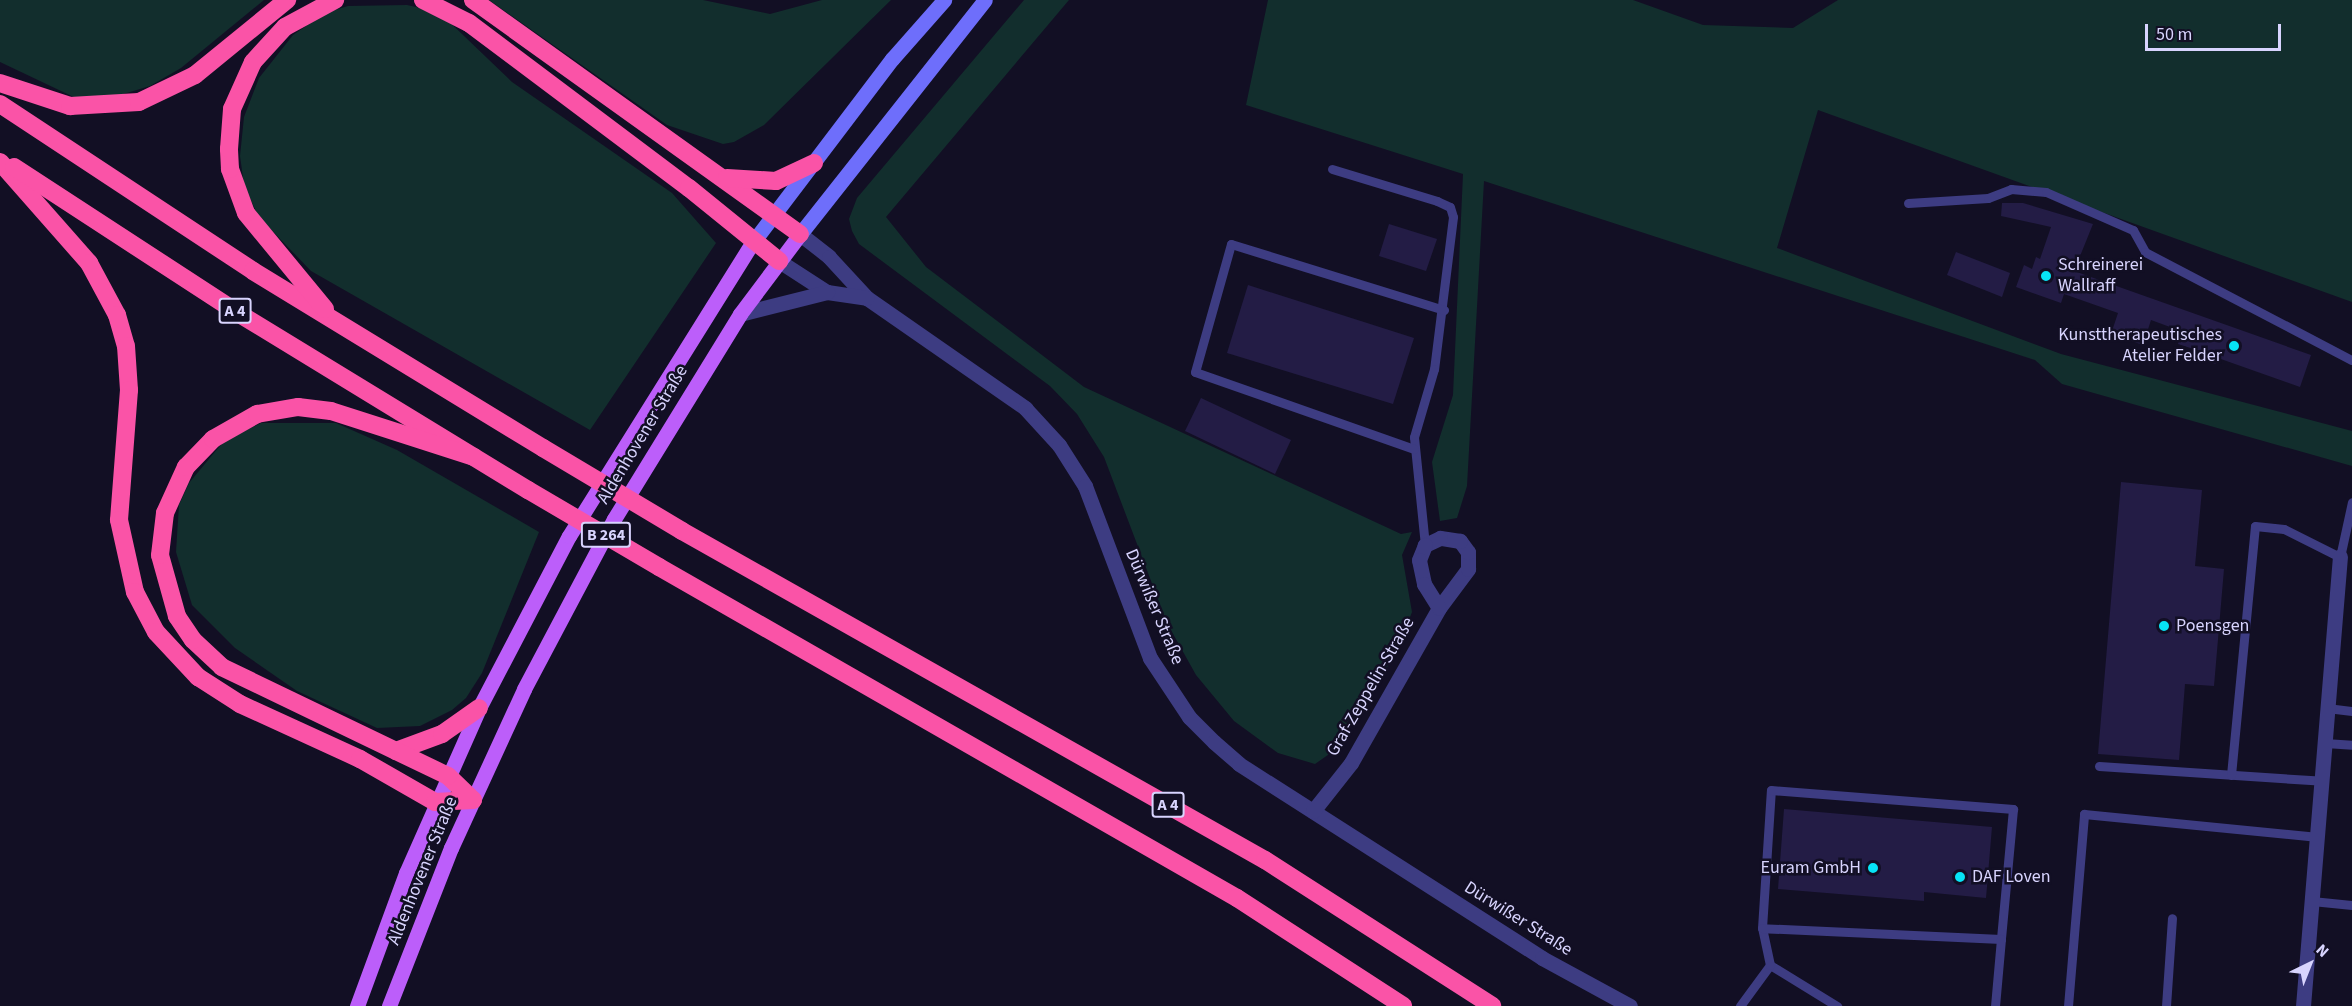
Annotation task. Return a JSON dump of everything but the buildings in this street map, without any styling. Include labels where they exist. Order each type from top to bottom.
[{"type":"highway","points":[[0,83],[70,106],[139,102],[195,75],[287,0]]},
{"type":"highway","points":[[335,0],[285,27],[253,62],[232,109],[229,149],[237,193],[258,233],[338,324]]},
{"type":"highway","points":[[423,0],[469,23],[689,188],[778,261]]},
{"type":"highway","points":[[473,0],[800,234]]},
{"type":"highway","name":"A 4","points":[[0,104],[338,324],[543,448],[682,531],[1265,860],[1492,1006]]},
{"type":"highway","points":[[0,160],[89,263],[117,315],[126,346],[129,390],[120,529],[135,592],[156,632],[212,688],[360,759],[435,802],[473,800]]},
{"type":"highway","name":"A 4","points":[[0,160],[233,310],[528,490],[1237,898],[1403,1006]]},
{"type":"highway","points":[[722,177],[763,183],[814,163]]},
{"type":"highway","points":[[473,800],[448,776],[240,677],[193,640],[165,584],[160,555],[165,513],[180,477],[213,439],[244,419],[284,408],[348,415],[474,457]]},
{"type":"highway","points":[[396,751],[441,734],[478,708]]},
{"type":"main road","name":"Aldenhovener Straße","points":[[357,1006],[435,802],[478,708],[569,536],[753,242],[944,0]]},
{"type":"main road","name":"Aldenhovener Straße","points":[[389,1006],[473,800],[524,689],[614,519],[740,314],[778,261],[985,0]]},
{"type":"street","name":"Dürwißer Straße","points":[[800,234],[829,257],[867,298],[1041,424],[1085,486],[1146,648],[1166,686],[1214,742],[1313,811],[1542,958],[1630,1006]]},
{"type":"street","name":"Dürwißer Straße","points":[[778,261],[827,292]]},
{"type":"street","name":"Dürwißer Straße","points":[[740,314],[827,292],[867,298]]},
{"type":"street","name":"Graf-Zeppelin-Straße","points":[[1313,811],[1351,763],[1439,608],[1468,569],[1468,552],[1460,541],[1440,538],[1425,545],[1419,560],[1424,584],[1439,608]]},
{"type":"street","points":[[2303,1006],[2340,558]]},
{"type":"lane","points":[[1332,169],[1450,207],[1453,217],[1444,310],[1414,449],[1425,545]]},
{"type":"lane","points":[[1908,203],[1988,198],[2011,189],[2046,192],[2133,230],[2145,252],[2352,360]]},
{"type":"lane","points":[[1414,449],[1195,372],[1231,244],[1444,310]]},
{"type":"lane","points":[[2231,775],[2255,526],[2284,529],[2340,558],[2350,533],[2352,502]]},
{"type":"lane","points":[[2327,708],[2352,711]]},
{"type":"lane","points":[[2325,743],[2352,745]]},
{"type":"lane","points":[[2100,766],[2322,781]]},
{"type":"lane","points":[[1838,1006],[1770,965],[1762,928],[1771,790],[2013,809],[1995,1006]]},
{"type":"lane","points":[[2068,1006],[2084,814],[2318,837]]},
{"type":"lane","points":[[2312,901],[2352,905]]},
{"type":"lane","points":[[2166,1006],[2172,918]]},
{"type":"lane","points":[[1762,928],[2001,939]]},
{"type":"lane","points":[[1740,1006],[1770,965]]},
{"type":"green space","points":[[0,0],[264,0],[181,68],[150,86],[110,98],[80,100],[0,62]]},
{"type":"green space","points":[[489,0],[703,0],[770,14],[822,0],[891,0],[764,125],[734,142],[723,144],[667,125]]},
{"type":"green space","points":[[1024,0],[1069,0],[886,217],[926,267],[1084,387],[1401,534],[1412,532],[1402,555],[1412,612],[1396,653],[1335,750],[1315,764],[1278,753],[1234,721],[1196,675],[1167,623],[1104,457],[1077,414],[1050,386],[859,244],[852,231],[849,219],[857,198]]},
{"type":"green space","points":[[1268,0],[1633,0],[1703,25],[1793,28],[1838,0],[2352,0],[2352,302],[1818,110],[1777,248],[2061,354],[2352,431],[2352,466],[2062,384],[2035,360],[1484,181],[1467,486],[1457,518],[1440,521],[1432,462],[1453,395],[1463,174],[1246,105]]},
{"type":"green space","points":[[407,5],[439,12],[512,82],[672,193],[716,243],[590,430],[311,271],[258,216],[244,185],[240,156],[244,117],[259,78],[293,35],[325,13],[348,6]]},
{"type":"green space","points":[[261,423],[336,423],[397,450],[539,532],[482,673],[466,698],[452,710],[420,726],[377,728],[297,691],[235,648],[192,605],[176,552],[179,505],[189,483],[224,441]]},
{"type":"place","name":"Schreinerei Wallraff","points":[[2046,276]]},
{"type":"place","name":"Kunsttherapeutisches Atelier Felder","points":[[2234,346]]},
{"type":"place","name":"Poensgen","points":[[2164,626]]},
{"type":"place","name":"Euram GmbH","points":[[1873,868]]},
{"type":"place","name":"DAF Loven","points":[[1960,877]]}]
